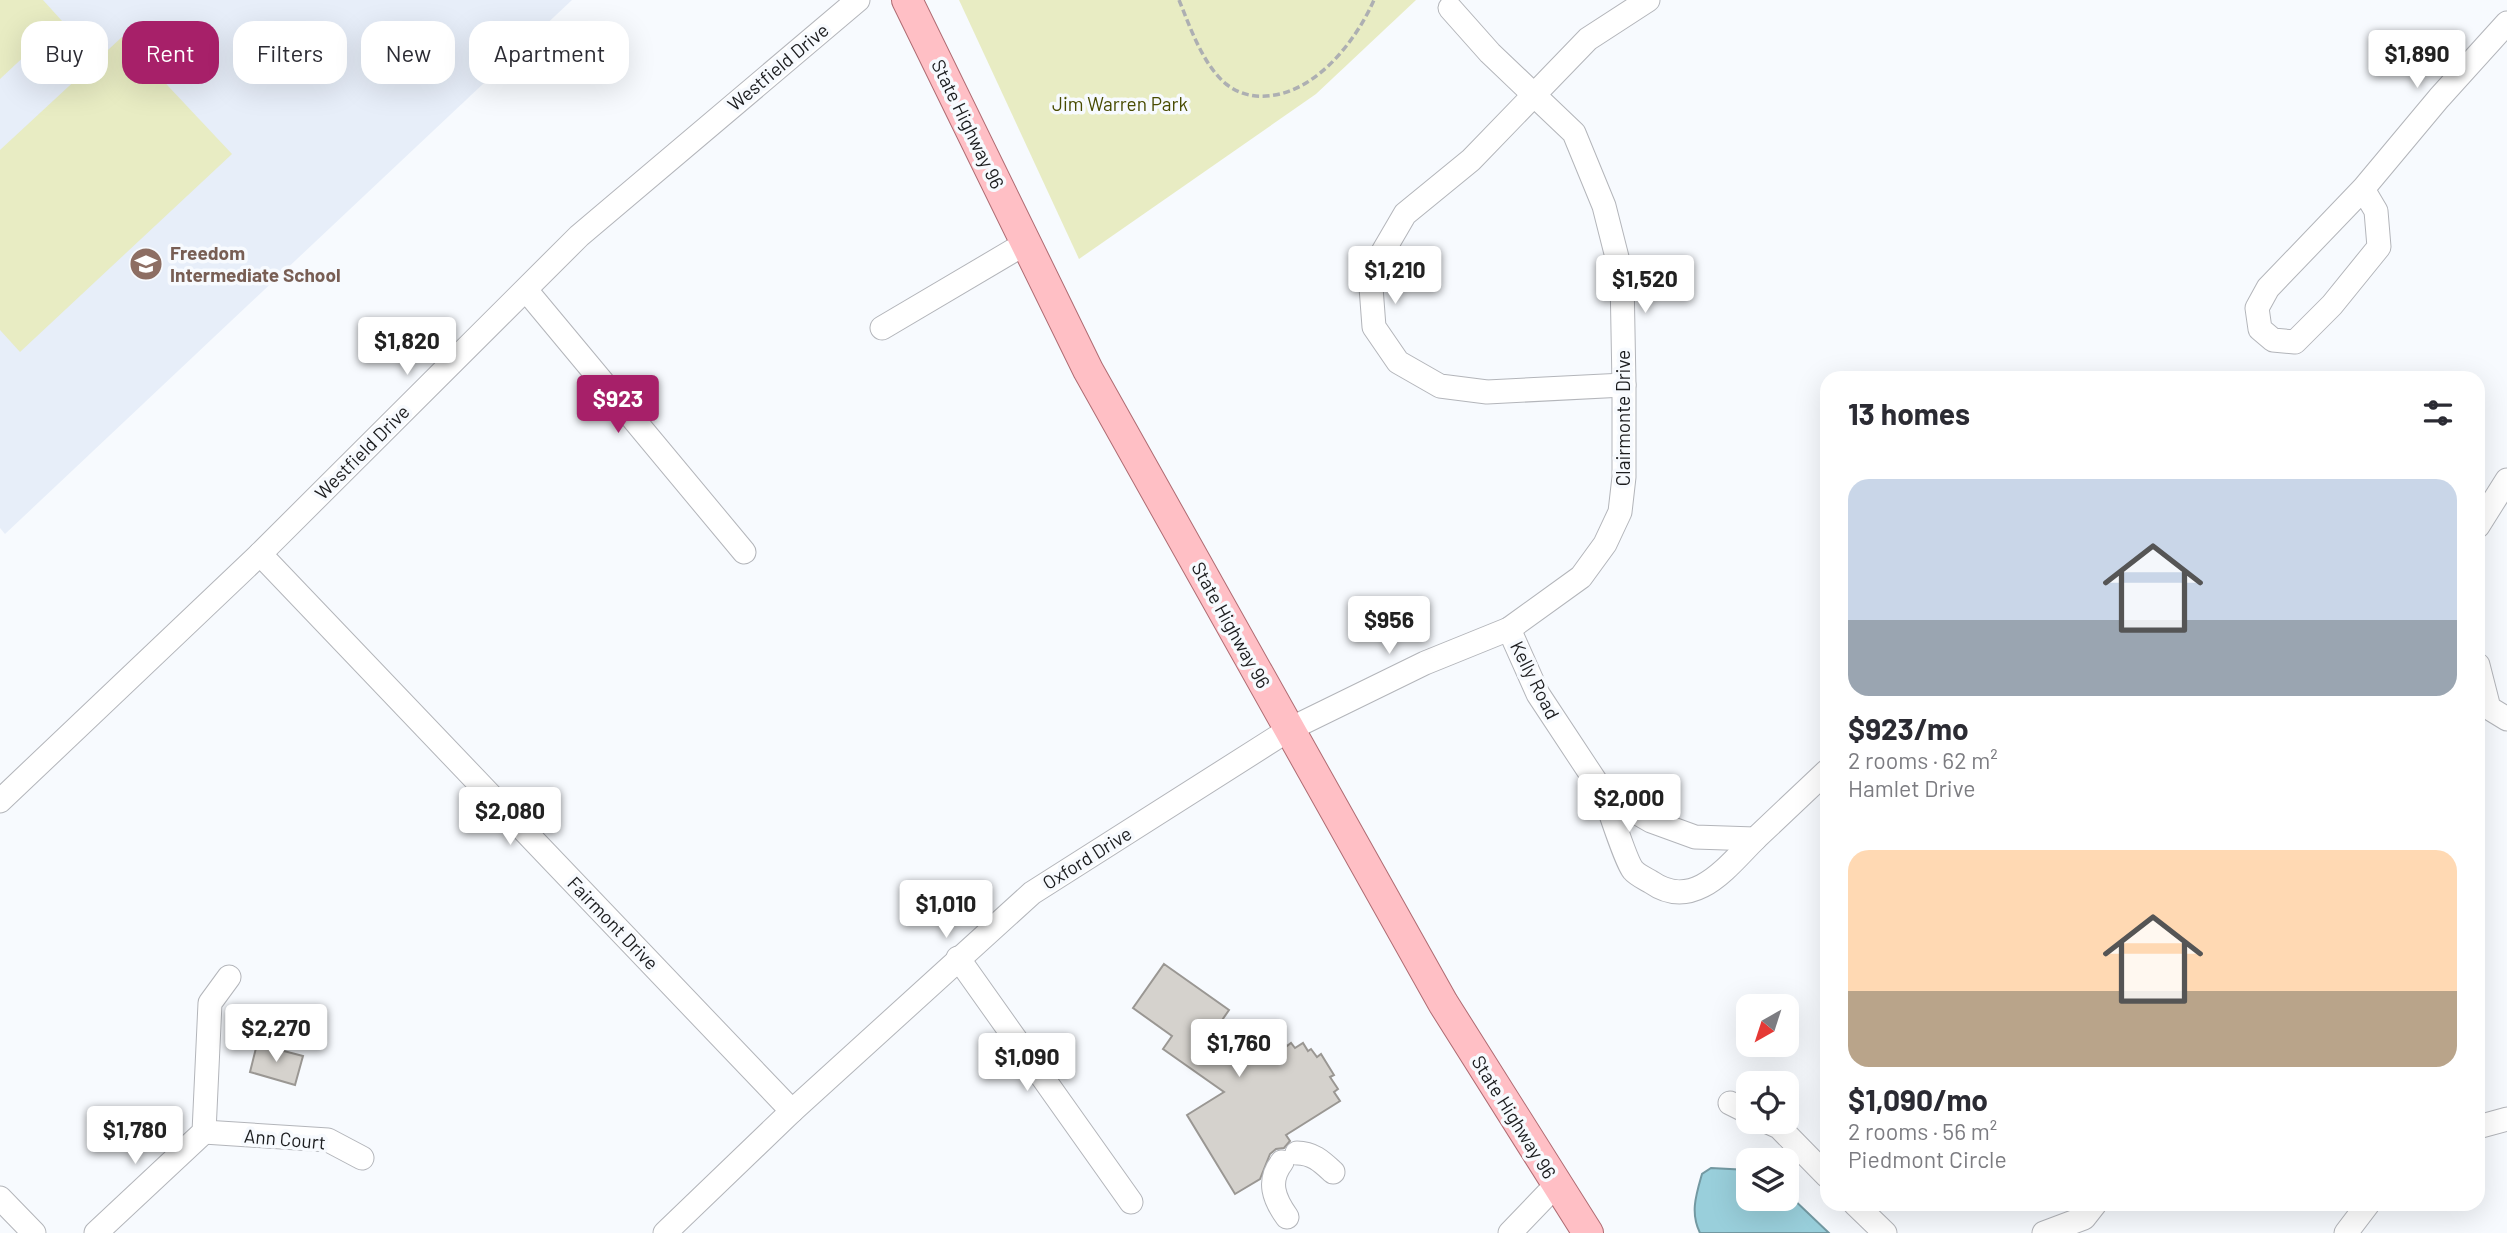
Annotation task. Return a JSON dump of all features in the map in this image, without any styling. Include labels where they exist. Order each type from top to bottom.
[{"type":"main road","name":"State Highway 96","points":[[907,0],[1088,369],[1443,1003],[1588,1233]]},
{"type":"street","name":"Westfield Drive","points":[[0,801],[260,554],[579,236],[858,0]]},
{"type":"street","points":[[1625,385],[1487,392],[1440,386],[1398,362],[1374,327],[1370,274],[1405,215],[1471,160],[1588,39],[1648,0]]},
{"type":"street","name":"Clairmonte Drive","points":[[1450,8],[1490,53],[1574,133],[1604,206],[1622,277],[1625,477],[1620,512],[1605,544],[1581,577],[1509,629]]},
{"type":"street","points":[[2363,188],[2376,211],[2379,247],[2332,305],[2295,342],[2273,340],[2260,329],[2257,308],[2268,288],[2363,188],[2507,23]]},
{"type":"street","points":[[882,328],[1026,243]]},
{"type":"street","points":[[526,290],[744,552]]},
{"type":"street","points":[[2485,515],[2507,480]]},
{"type":"street","name":"Fairmont Drive","points":[[260,554],[792,1111]]},
{"type":"street","name":"Oxford Drive","points":[[665,1233],[792,1111],[1032,892],[1290,729],[1425,663],[1509,629]]},
{"type":"street","name":"Kelly Road","points":[[1509,629],[1538,694],[1604,794],[1651,821],[1695,838],[1755,839]]},
{"type":"street","points":[[2485,692],[2491,715]]},
{"type":"street","points":[[1604,794],[1632,870],[1660,888],[1685,892],[1705,886],[1820,778]]},
{"type":"street","points":[[958,958],[1131,1202]]},
{"type":"street","points":[[96,1233],[204,1132],[210,1003],[229,977]]},
{"type":"street","points":[[2485,1124],[2507,1119]]},
{"type":"street","name":"Ann Court","points":[[204,1132],[328,1140],[362,1158]]},
{"type":"street","points":[[1786,1134],[1820,1169]]},
{"type":"street","points":[[1287,1217],[1276,1202],[1272,1188],[1275,1171],[1290,1157],[1307,1153],[1333,1172]]},
{"type":"street","points":[[1510,1233],[1556,1185]]},
{"type":"street","points":[[0,1198],[34,1233]]},
{"type":"street","points":[[1862,1211],[1885,1233]]},
{"type":"street","points":[[2044,1233],[2084,1218],[2090,1211]]},
{"type":"street","points":[[2346,1233],[2363,1211]]},
{"type":"path","points":[[1179,0],[1201,51],[1226,84],[1244,95],[1272,97],[1303,86],[1333,61],[1350,43],[1374,0]]},
{"type":"shaded area","name":"Freedom Intermediate School","points":[[0,0],[572,0],[550,21],[469,21],[469,84],[483,84],[5,534],[0,528]]},
{"type":"green space","points":[[0,0],[43,0],[62,21],[21,21],[21,59],[0,79]]},
{"type":"green space","name":"Jim Warren Park","points":[[959,0],[1416,0],[1316,94],[1079,259]]},
{"type":"green space","points":[[122,37],[122,84],[166,84],[232,154],[20,352],[0,330],[0,150],[71,84],[108,84],[108,50]]},
{"type":"water","points":[[1711,1168],[1736,1169],[1736,1211],[1799,1211],[1799,1204],[1829,1233],[1700,1233],[1695,1211],[1702,1174]]},
{"type":"building","points":[[1164,964],[1229,1010],[1196,1058],[1239,1033],[1243,1044],[1276,1029],[1287,1046],[1291,1043],[1295,1048],[1303,1043],[1308,1051],[1311,1049],[1317,1057],[1321,1054],[1334,1075],[1330,1077],[1338,1089],[1334,1092],[1340,1101],[1286,1135],[1290,1141],[1284,1148],[1276,1149],[1270,1154],[1260,1179],[1235,1194],[1187,1115],[1224,1092],[1163,1049],[1172,1036],[1133,1008]]},
{"type":"building","points":[[257,1044],[303,1056],[295,1085],[250,1072]]},
{"type":"place","name":"Freedom Intermediate School","points":[[146,264]]}]
